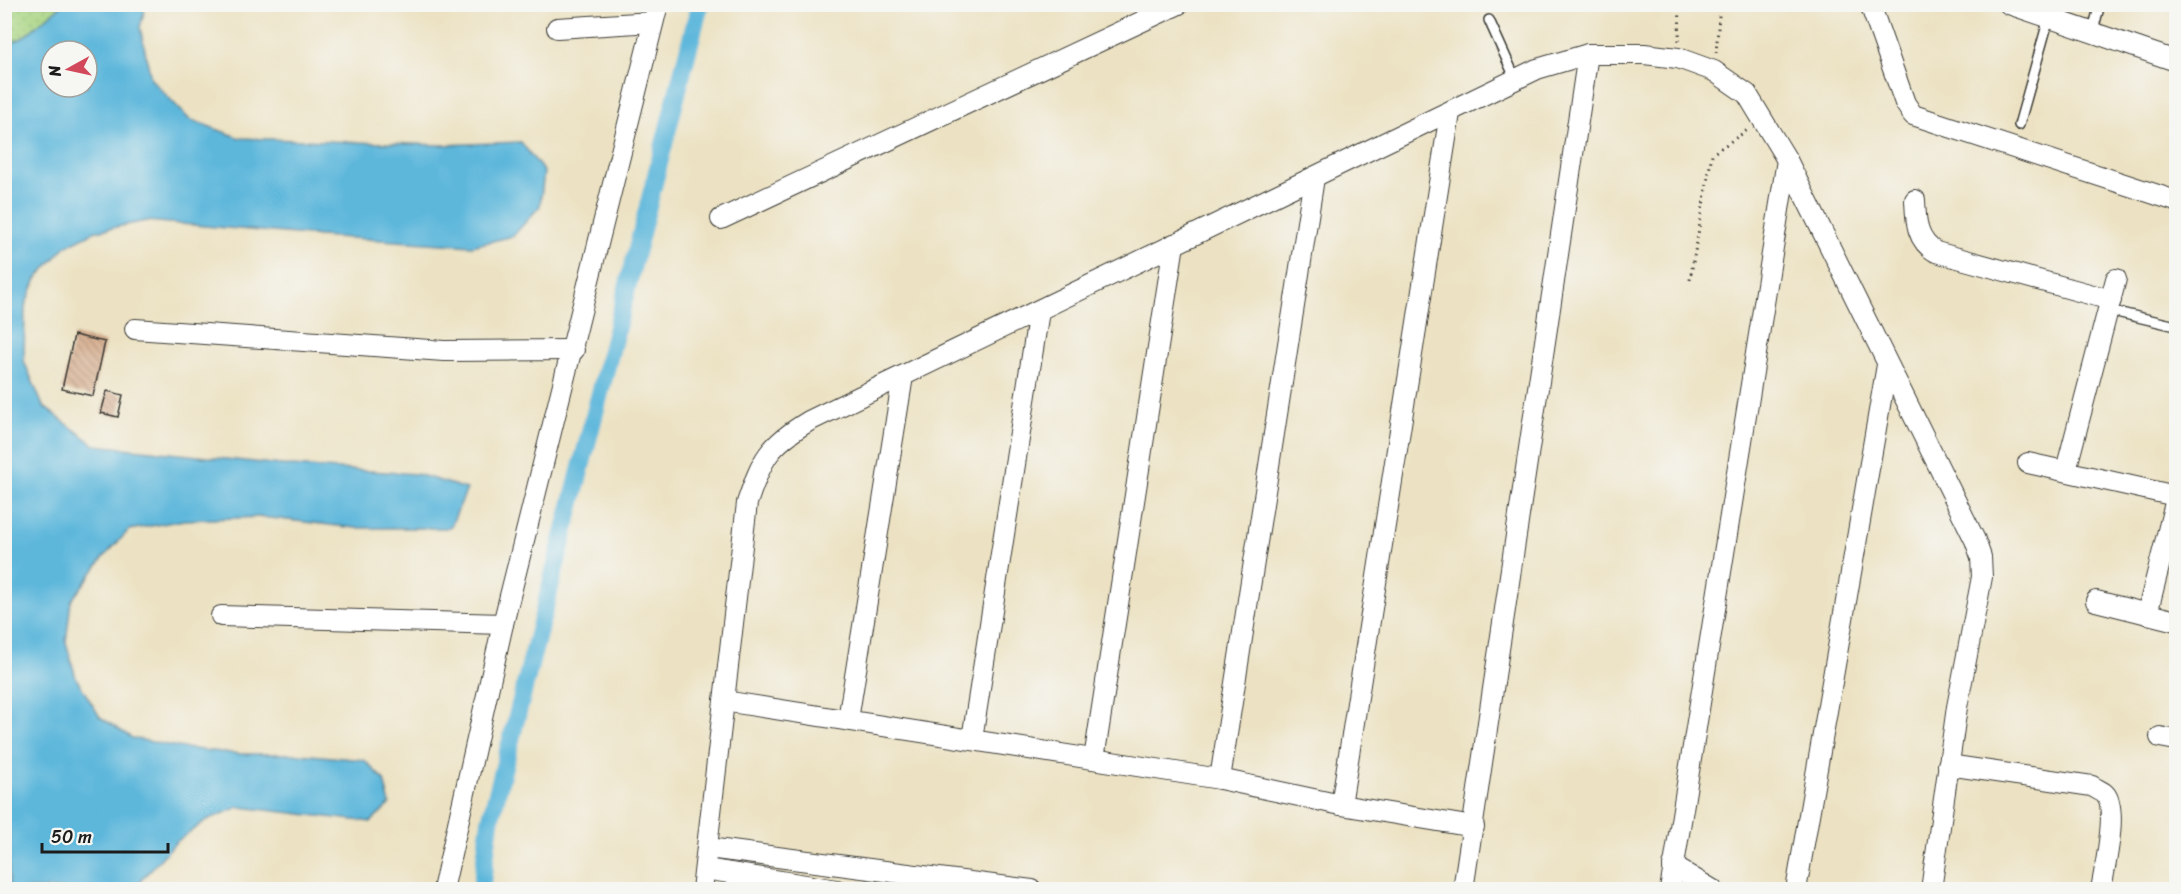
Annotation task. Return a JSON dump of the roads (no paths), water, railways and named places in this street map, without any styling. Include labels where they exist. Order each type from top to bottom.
[{"type":"street","points":[[721,219],[1179,4]]},
{"type":"street","points":[[1870,4],[1905,103],[1913,115],[2176,201]]},
{"type":"street","points":[[2009,4],[2176,61]]},
{"type":"street","points":[[443,890],[503,624],[574,350],[656,13],[557,27]]},
{"type":"street","points":[[702,890],[747,502],[760,465],[782,437],[903,376],[1537,69],[1588,54],[1608,52],[1678,58],[1714,71],[1747,94],[1787,160],[1975,540],[1981,557],[1982,577],[1948,765],[1931,890]]},
{"type":"street","points":[[1463,890],[1588,54]]},
{"type":"street","points":[[1341,805],[1450,113]]},
{"type":"street","points":[[1670,890],[1787,160]]},
{"type":"street","points":[[1220,779],[1314,178]]},
{"type":"street","points":[[1915,200],[1917,226],[1925,246],[1936,252],[2109,305]]},
{"type":"street","points":[[1094,759],[1174,244]]},
{"type":"street","points":[[2066,470],[2116,279]]},
{"type":"street","points":[[972,739],[1040,311]]},
{"type":"street","points":[[135,328],[444,351],[574,350]]},
{"type":"street","points":[[1796,890],[1887,365]]},
{"type":"street","points":[[848,720],[903,376]]},
{"type":"street","points":[[2028,463],[2066,470],[2176,498],[2147,614]]},
{"type":"street","points":[[2096,601],[2176,621]]},
{"type":"street","points":[[221,616],[503,624]]},
{"type":"street","points":[[724,702],[1220,779],[1341,805],[1474,826]]},
{"type":"street","points":[[1948,765],[2092,786],[2105,794],[2110,806],[2109,840],[2101,890]]},
{"type":"street","points":[[708,848],[1032,890]]},
{"type":"street","points":[[1673,866],[1713,890]]},
{"type":"street","points":[[705,869],[837,890]]},
{"type":"lane","points":[[2092,34],[2100,4]]},
{"type":"lane","points":[[2019,126],[2049,18]]},
{"type":"lane","points":[[1489,20],[1516,80]]},
{"type":"lane","points":[[2109,305],[2176,326]]},
{"type":"water","points":[[62,5],[146,5],[140,27],[151,79],[189,119],[240,138],[442,145],[521,142],[544,172],[540,206],[513,236],[472,246],[146,221],[96,231],[66,246],[36,279],[25,306],[24,361],[43,406],[95,445],[291,466],[417,474],[467,489],[450,528],[355,528],[262,517],[184,520],[129,530],[104,557],[71,601],[66,642],[76,678],[100,717],[132,738],[183,748],[242,754],[300,754],[364,760],[384,780],[390,804],[371,822],[239,807],[207,820],[176,842],[141,880],[138,889],[9,889],[9,833],[4,820],[5,46],[22,38]]},
{"type":"waterway","points":[[481,890],[490,821],[700,4]]}]
